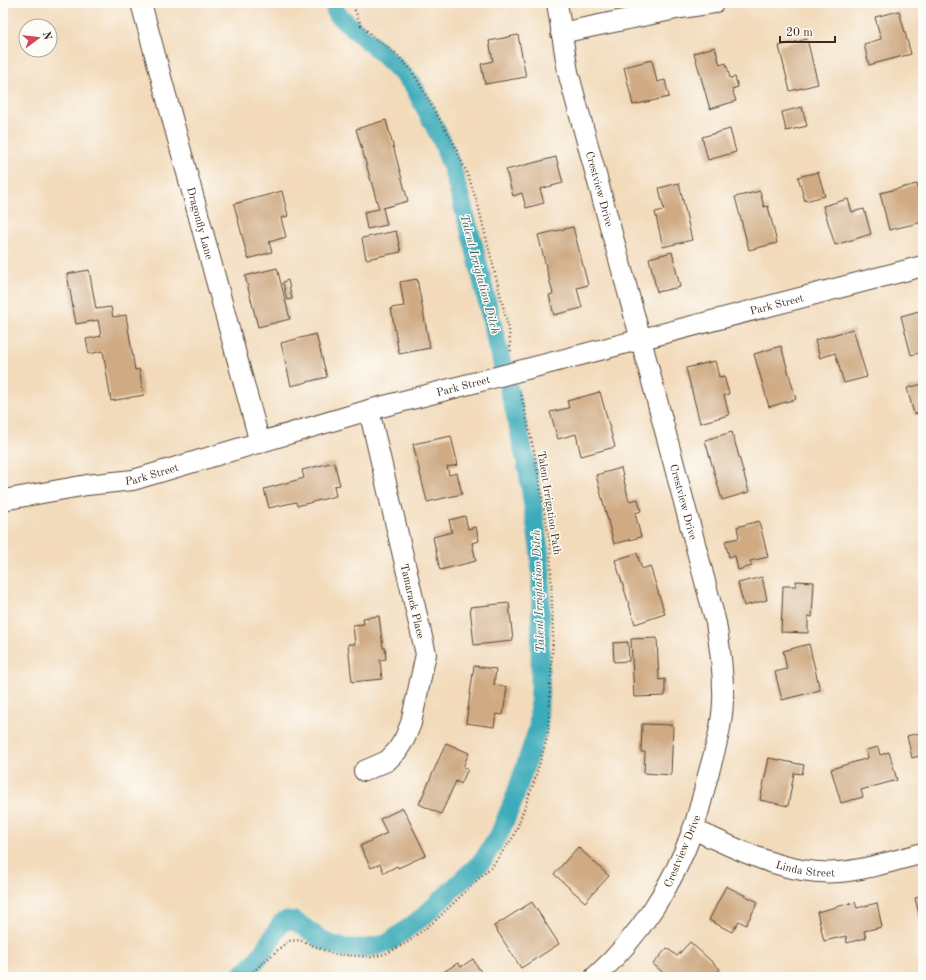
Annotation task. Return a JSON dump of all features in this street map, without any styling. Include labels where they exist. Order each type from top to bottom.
[{"type":"street","name":"Dragonfly Lane","points":[[141,3],[260,443]]},
{"type":"street","name":"Crestview Drive","points":[[557,3],[568,72],[716,623],[721,654],[723,701],[718,739],[693,830],[672,878],[658,902],[628,942],[595,977]]},
{"type":"street","points":[[561,33],[681,8],[714,3]]},
{"type":"street","name":"Park Street","points":[[3,500],[80,486],[133,480],[369,410],[923,266]]},
{"type":"street","name":"Tamarack Place","points":[[364,771],[387,761],[397,751],[405,738],[412,723],[426,654],[369,410]]},
{"type":"street","name":"Linda Street","points":[[693,830],[749,854],[778,864],[812,871],[839,872],[870,867],[923,853]]},
{"type":"path","name":"Talent Irrigation Path","points":[[247,977],[288,941],[300,940],[333,954],[371,957],[386,954],[408,942],[436,920],[494,865],[514,836],[534,782],[548,735],[553,635],[550,544],[535,456],[513,373],[509,330],[478,205],[469,178],[453,142],[412,71],[395,53],[373,38],[361,25],[354,8],[356,3]]},
{"type":"building","points":[[899,11],[911,54],[869,65],[864,44],[881,39],[875,17]]},
{"type":"building","points":[[518,35],[526,77],[485,84],[481,64],[493,61],[489,41]]},
{"type":"building","points":[[807,39],[818,84],[790,91],[779,46]]},
{"type":"building","points":[[715,47],[720,65],[726,63],[730,78],[735,77],[738,87],[732,89],[736,101],[710,109],[694,53]]},
{"type":"building","points":[[652,60],[657,82],[665,80],[669,97],[633,105],[624,67]]},
{"type":"building","points":[[802,107],[807,126],[786,131],[782,112]]},
{"type":"building","points":[[386,120],[408,201],[383,208],[387,225],[367,229],[364,212],[379,209],[356,129]]},
{"type":"building","points":[[730,129],[736,152],[708,160],[702,137]]},
{"type":"building","points":[[556,157],[563,183],[540,189],[544,203],[526,208],[522,193],[513,196],[506,170]]},
{"type":"building","points":[[818,172],[825,196],[805,201],[798,177]]},
{"type":"building","points":[[679,183],[692,240],[663,247],[655,212],[664,210],[659,188]]},
{"type":"building","points":[[917,184],[923,211],[923,222],[889,230],[880,193]]},
{"type":"building","points":[[282,191],[288,216],[281,218],[286,237],[269,242],[272,252],[248,259],[234,204]]},
{"type":"building","points":[[760,191],[764,207],[768,206],[777,243],[749,250],[735,197]]},
{"type":"building","points":[[848,199],[852,212],[864,209],[871,234],[835,245],[823,206]]},
{"type":"building","points":[[573,227],[588,285],[577,288],[582,308],[554,315],[549,295],[553,294],[538,235]]},
{"type":"building","points":[[396,231],[401,252],[366,259],[362,238]]},
{"type":"building","points":[[672,252],[680,287],[657,292],[649,258]]},
{"type":"building","points":[[277,268],[290,319],[258,327],[245,276]]},
{"type":"building","points":[[89,270],[96,309],[111,307],[113,317],[126,315],[135,370],[139,369],[144,395],[111,401],[103,351],[89,354],[86,339],[101,336],[98,320],[76,324],[67,274]]},
{"type":"building","points":[[417,279],[430,348],[399,354],[391,308],[404,306],[400,282]]},
{"type":"building","points":[[288,280],[292,299],[287,300],[283,282]]},
{"type":"building","points":[[923,310],[923,352],[911,355],[901,316]]},
{"type":"building","points":[[853,329],[867,377],[844,383],[835,353],[820,358],[815,340]]},
{"type":"building","points":[[316,334],[327,377],[291,386],[281,343]]},
{"type":"building","points":[[781,346],[796,399],[769,407],[754,354]]},
{"type":"building","points":[[715,361],[719,377],[724,376],[729,394],[724,395],[729,415],[700,423],[686,368]]},
{"type":"building","points":[[923,384],[922,423],[920,413],[914,414],[907,388]]},
{"type":"building","points":[[600,392],[615,447],[581,456],[576,434],[558,439],[550,412],[569,408],[567,401]]},
{"type":"building","points":[[732,432],[749,492],[722,500],[705,440]]},
{"type":"building","points":[[451,436],[458,465],[447,467],[449,475],[457,473],[462,494],[427,502],[413,444]]},
{"type":"building","points":[[334,462],[340,485],[334,486],[336,496],[297,506],[296,502],[269,508],[264,489],[304,478],[302,470]]},
{"type":"building","points":[[621,468],[629,501],[638,499],[641,511],[635,513],[641,537],[614,544],[596,475]]},
{"type":"building","points":[[465,516],[468,529],[476,527],[479,541],[472,543],[476,561],[440,570],[433,537],[452,532],[449,520]]},
{"type":"building","points":[[759,521],[768,557],[750,561],[752,566],[738,570],[735,556],[729,557],[725,541],[739,538],[737,527]]},
{"type":"building","points":[[637,553],[642,569],[650,566],[665,614],[635,624],[615,560]]},
{"type":"building","points":[[762,577],[767,600],[744,606],[738,583]]},
{"type":"building","points":[[796,581],[814,582],[812,617],[808,616],[808,633],[781,632],[783,586],[796,586]]},
{"type":"building","points":[[509,603],[513,641],[474,645],[470,607]]},
{"type":"building","points":[[379,616],[386,659],[380,660],[382,679],[352,682],[348,644],[355,644],[353,625],[364,624],[363,618]]},
{"type":"building","points":[[657,638],[659,680],[665,679],[665,696],[634,697],[631,639]]},
{"type":"building","points":[[628,642],[629,661],[614,662],[613,643]]},
{"type":"building","points":[[809,644],[820,690],[782,700],[775,672],[787,669],[783,651]]},
{"type":"building","points":[[474,666],[496,669],[494,685],[507,687],[503,715],[496,714],[494,727],[466,723]]},
{"type":"building","points":[[642,724],[673,725],[671,775],[644,773],[645,752],[641,752]]},
{"type":"building","points":[[923,732],[923,755],[912,758],[907,736]]},
{"type":"building","points":[[446,743],[469,753],[463,767],[468,769],[461,784],[456,781],[441,814],[419,804]]},
{"type":"building","points":[[878,747],[880,755],[889,752],[897,780],[861,790],[863,797],[841,803],[831,769],[868,758],[866,750]]},
{"type":"building","points":[[769,758],[804,765],[802,774],[794,773],[788,806],[760,800]]},
{"type":"building","points":[[403,808],[426,855],[398,868],[397,866],[384,873],[380,864],[371,868],[360,846],[387,833],[380,819]]},
{"type":"building","points":[[578,847],[609,876],[585,902],[554,874]]},
{"type":"building","points":[[726,886],[758,902],[746,925],[739,921],[732,932],[709,920]]},
{"type":"building","points":[[923,896],[923,927],[922,927],[915,898]]},
{"type":"building","points":[[532,902],[559,944],[521,968],[494,926]]},
{"type":"building","points":[[855,902],[857,908],[877,903],[882,927],[864,931],[866,938],[847,943],[846,936],[824,941],[817,912]]},
{"type":"building","points":[[690,942],[720,969],[713,977],[668,977],[653,964],[667,948],[677,956]]},
{"type":"building","points":[[473,959],[484,977],[435,977],[458,963],[461,967]]},
{"type":"waterway","name":"Talent Irrigtation Ditch","points":[[238,977],[251,966],[281,923],[287,920],[295,921],[324,941],[336,946],[347,948],[368,948],[388,943],[424,916],[483,860],[499,835],[514,799],[538,728],[541,573],[539,548],[528,472],[474,246],[452,168],[442,141],[413,85],[390,61],[336,13],[334,3]]}]
